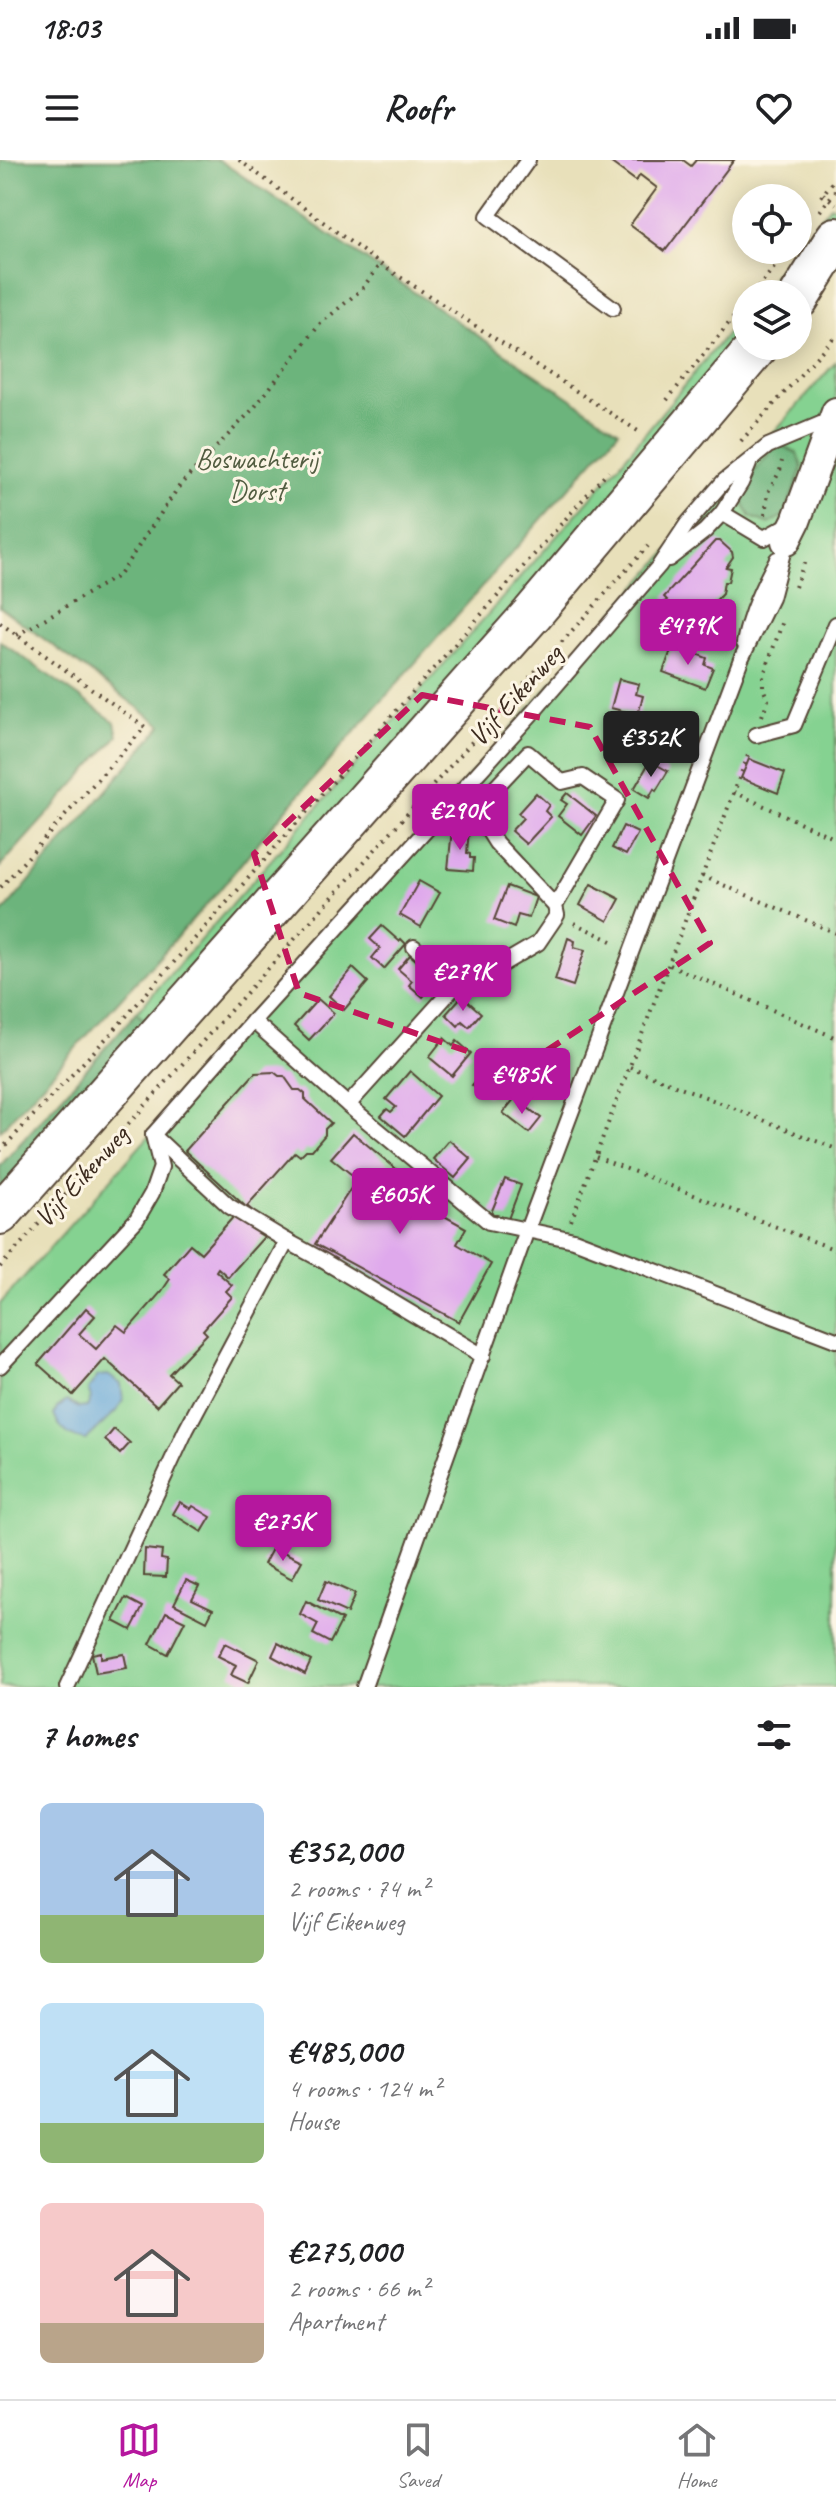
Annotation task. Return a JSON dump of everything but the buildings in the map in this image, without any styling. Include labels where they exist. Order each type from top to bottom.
[{"type":"main road","points":[[809,280],[836,238]]},
{"type":"main road","points":[[812,288],[836,270]]},
{"type":"main road","name":"Vijf Eikenweg","points":[[0,1214],[532,614],[746,360]]},
{"type":"street","points":[[789,538],[834,416]]},
{"type":"lane","points":[[528,160],[488,216],[613,308]]},
{"type":"lane","points":[[153,1135],[535,710],[659,566],[687,524],[724,481],[768,446],[834,416]]},
{"type":"lane","points":[[659,566],[705,531],[722,513],[741,483],[750,460]]},
{"type":"lane","points":[[364,1687],[527,1230],[741,659],[757,597],[789,538],[722,513]]},
{"type":"lane","points":[[756,735],[794,725],[836,624]]},
{"type":"lane","points":[[348,1105],[457,984],[499,966],[538,943],[617,800],[583,777],[562,782],[528,753],[481,803],[479,816],[496,843],[556,910]]},
{"type":"lane","points":[[414,947],[457,984]]},
{"type":"lane","points":[[253,1021],[489,1222],[574,1240],[836,1340]]},
{"type":"lane","points":[[153,1135],[229,1206],[483,1356]]},
{"type":"lane","points":[[0,1366],[137,1219],[152,1193],[161,1167],[153,1135]]},
{"type":"lane","points":[[67,1687],[186,1430],[287,1241]]},
{"type":"path","points":[[239,160],[380,264],[641,433]]},
{"type":"path","points":[[836,177],[822,195],[836,204]]},
{"type":"path","points":[[17,635],[119,575],[180,485],[254,408],[320,324],[362,289],[380,264]]},
{"type":"path","points":[[764,280],[777,264]]},
{"type":"path","points":[[660,410],[732,320]]},
{"type":"path","points":[[732,452],[836,335]]},
{"type":"path","points":[[777,443],[783,463],[768,492],[763,519],[789,538],[793,594]]},
{"type":"path","points":[[0,1151],[125,1017],[609,469]]},
{"type":"path","name":"Vijf Eikenweg","points":[[0,1267],[649,544]]},
{"type":"path","points":[[571,1223],[756,735],[768,700],[763,677],[788,608]]},
{"type":"path","points":[[0,623],[145,727],[0,888]]},
{"type":"path","points":[[734,792],[836,839]]},
{"type":"path","points":[[702,876],[836,933]]},
{"type":"path","points":[[556,910],[632,951]]},
{"type":"path","points":[[669,964],[836,1038]]},
{"type":"path","points":[[630,1067],[836,1149]]},
{"type":"path","points":[[596,1157],[836,1250]]},
{"type":"highlighted area","points":[[422,695],[590,727],[710,943],[519,1069],[299,993],[254,854]]},
{"type":"green space","name":"Boswachterij Dorst","points":[[0,160],[219,160],[619,431],[271,827],[217,893],[0,1131],[0,916],[162,725],[0,607]]},
{"type":"green space","points":[[831,205],[836,208],[836,224],[812,257],[812,228]]},
{"type":"green space","points":[[783,264],[807,264],[795,280],[770,280]]},
{"type":"green space","points":[[732,327],[732,357],[152,1026],[136,1013],[609,477]]},
{"type":"green space","points":[[836,362],[836,1687],[0,1687],[0,1304]]},
{"type":"green space","points":[[777,443],[797,453],[802,467],[785,515],[769,524],[751,517],[743,501],[743,493],[745,485]]},
{"type":"green space","points":[[0,641],[115,722],[118,736],[0,867]]},
{"type":"green space","points":[[136,1013],[152,1026],[0,1196],[0,1166]]},
{"type":"water","points":[[108,1375],[121,1384],[123,1400],[117,1410],[86,1440],[66,1432],[54,1415],[57,1408],[67,1401],[79,1408],[87,1407],[91,1398],[88,1390],[98,1376]]}]
